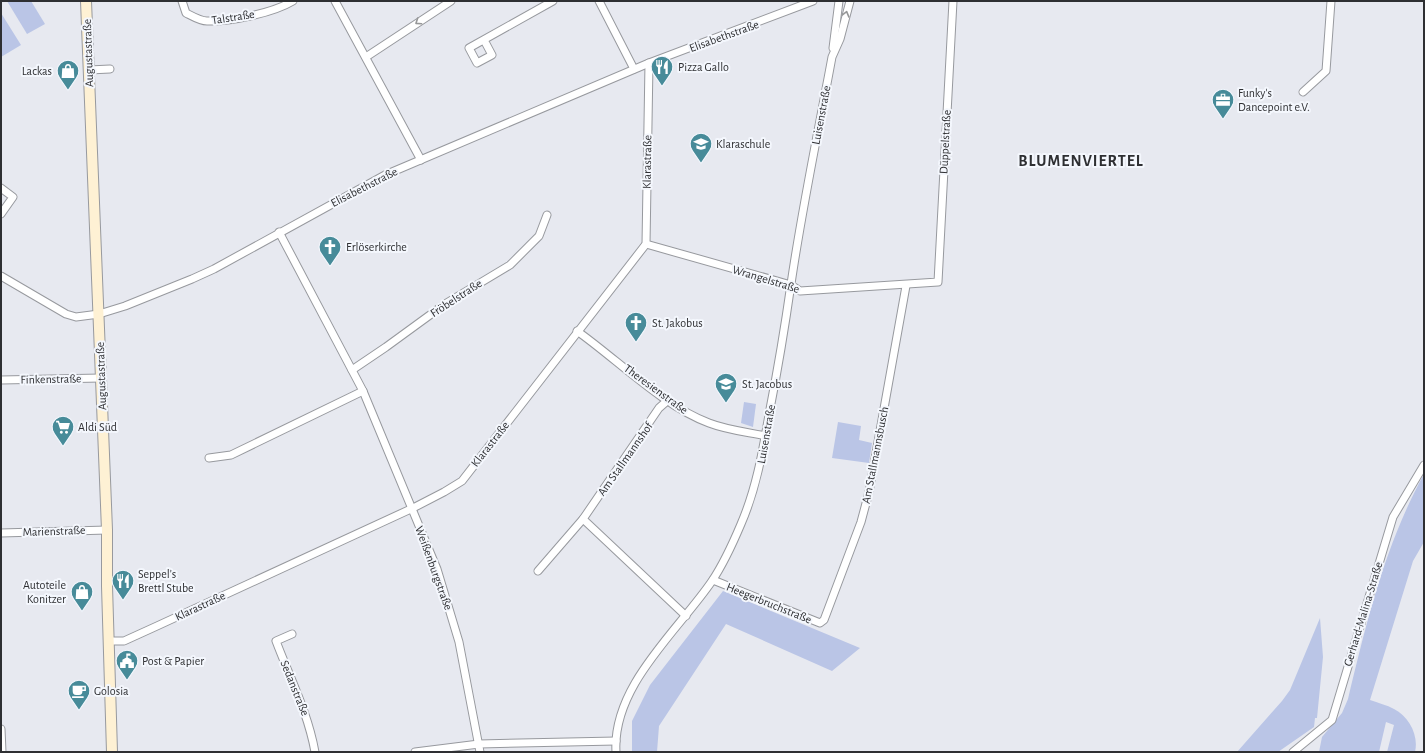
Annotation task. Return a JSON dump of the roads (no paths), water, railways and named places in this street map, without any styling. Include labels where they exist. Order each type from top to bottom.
[{"type":"main road","name":"Augustastraße","points":[[86,1],[107,530],[112,752]]},
{"type":"street","name":"Talstraße","points":[[182,1],[186,13],[205,21],[229,19],[266,11],[293,1]]},
{"type":"street","points":[[335,1],[421,160]]},
{"type":"street","points":[[366,57],[451,1]]},
{"type":"street","points":[[484,40],[553,1]]},
{"type":"street","points":[[599,1],[634,70]]},
{"type":"street","name":"Elisabethstraße","points":[[1,276],[66,314],[76,317],[98,314],[126,306],[214,269],[385,175],[649,63],[813,1]]},
{"type":"street","name":"Luisenstraße","points":[[616,752],[619,721],[633,687],[648,663],[713,580],[742,524],[759,474],[801,221],[832,57],[839,1]]},
{"type":"street","name":"Luisenstraße","points":[[832,57],[840,39],[850,1]]},
{"type":"street","name":"Düppelstraße","points":[[938,282],[953,1]]},
{"type":"street","points":[[1303,92],[1326,72],[1331,1]]},
{"type":"street","name":"Klarastraße","points":[[109,641],[124,641],[413,508],[462,481],[646,244],[649,63]]},
{"type":"street","points":[[89,70],[110,69]]},
{"type":"street","points":[[1,188],[13,197],[1,214]]},
{"type":"street","name":"Fröbelstraße","points":[[352,370],[445,304],[510,265],[539,236],[547,215]]},
{"type":"street","name":"Weißenburgstraße","points":[[279,232],[363,391],[413,508],[437,569],[456,630],[480,752]]},
{"type":"street","name":"Wrangelstraße","points":[[646,244],[791,285],[800,291],[906,286],[938,282]]},
{"type":"street","name":"Am Stallmannsbusch","points":[[824,620],[861,522],[870,492],[906,286]]},
{"type":"street","name":"Theresienstraße","points":[[577,331],[667,401],[710,424],[766,436]]},
{"type":"street","name":"Finkenstraße","points":[[1,380],[101,378]]},
{"type":"street","points":[[209,458],[231,455],[363,391]]},
{"type":"street","name":"Am Stallmannshof","points":[[538,571],[583,519],[659,408],[667,401]]},
{"type":"street","name":"Gerhard-Malina-Straße","points":[[1293,752],[1332,720],[1394,517],[1424,465]]},
{"type":"street","points":[[583,519],[686,616]]},
{"type":"street","name":"Marienstraße","points":[[1,533],[107,530]]},
{"type":"street","name":"Heegerbruchstraße","points":[[713,580],[820,623],[824,620]]},
{"type":"street","name":"Sedanstraße","points":[[292,634],[276,641],[297,690],[311,730],[315,752]]},
{"type":"street","points":[[1,729],[2,752]]},
{"type":"street","points":[[415,752],[479,744],[616,740]]},
{"type":"place","name":"Pizza Gallo","points":[[662,86]]},
{"type":"place","name":"Lackas","points":[[68,90]]},
{"type":"place","name":"Funky's Dancepoint e.V.","points":[[1223,120]]},
{"type":"place","name":"Klaraschule","points":[[701,164]]},
{"type":"place","name":"Erlöserkirche","points":[[330,266]]},
{"type":"place","name":"St. Jakobus","points":[[636,342]]},
{"type":"place","name":"St. Jacobus","points":[[726,404]]},
{"type":"place","name":"Aldi Süd","points":[[63,446]]},
{"type":"place","name":"Seppel’s Brettl Stube","points":[[123,600]]},
{"type":"place","name":"Autoteile Konitzer","points":[[82,612]]},
{"type":"place","name":"Post & Papier","points":[[127,680]]},
{"type":"place","name":"Golosia","points":[[79,710]]},
{"type":"district","name":"BLUMENVIERTEL","points":[[1081,161]]}]
